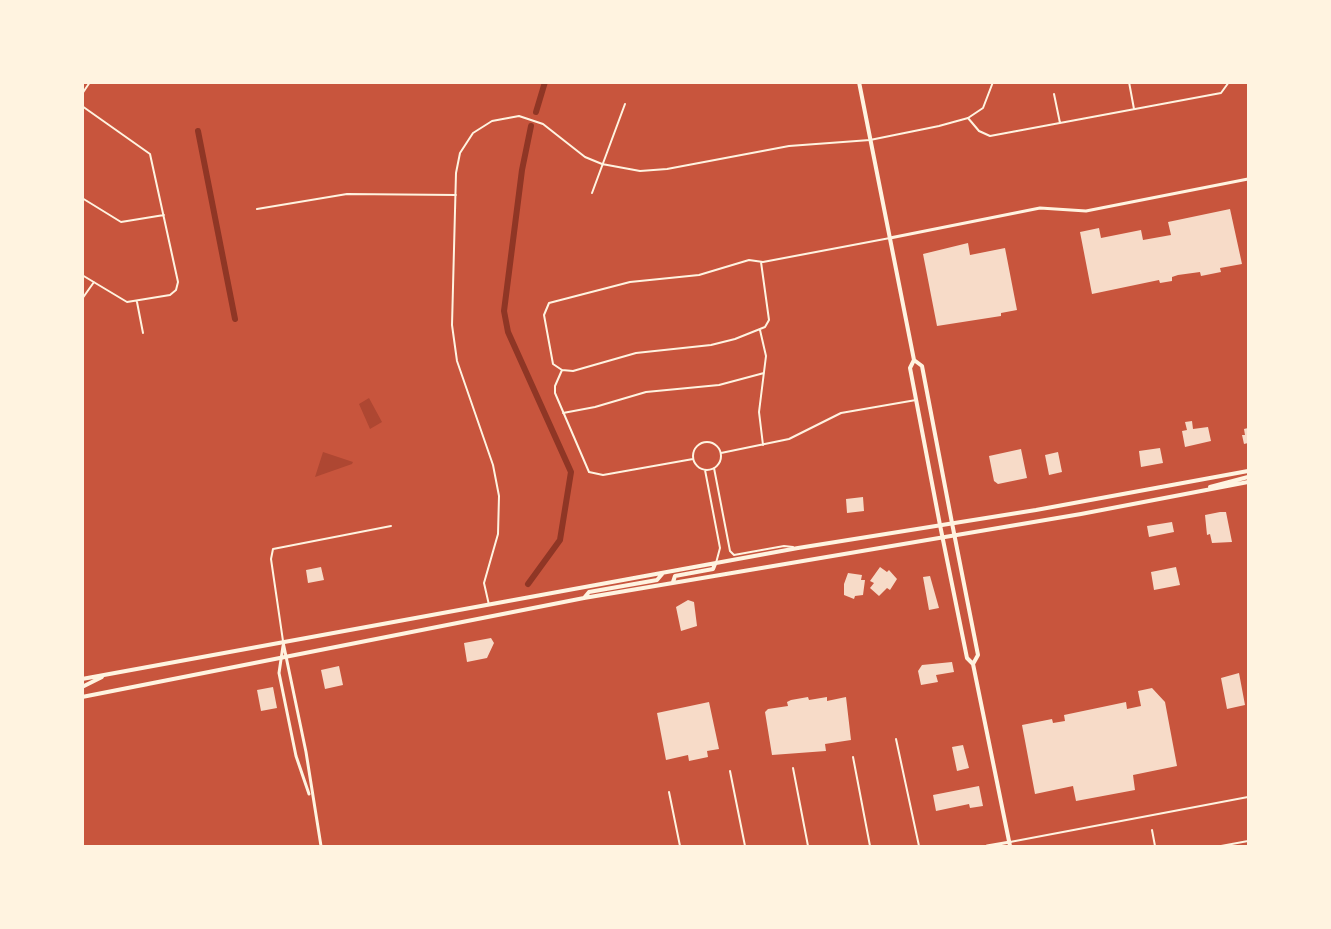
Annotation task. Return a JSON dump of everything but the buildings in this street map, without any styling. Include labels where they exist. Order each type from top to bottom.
[{"type":"main road","points":[[859,82],[914,360],[910,368],[940,525],[967,658],[973,664],[1010,844]]},
{"type":"main road","points":[[914,360],[921,366],[955,536],[978,655],[973,664]]},
{"type":"main road","points":[[82,680],[283,641],[798,548],[1248,471]]},
{"type":"main road","points":[[1204,490],[1220,483],[1248,477]]},
{"type":"main road","points":[[82,697],[584,598],[1130,506],[1248,482]]},
{"type":"main road","points":[[673,582],[675,576],[713,569],[715,564]]},
{"type":"main road","points":[[584,598],[589,592],[657,580],[663,573]]},
{"type":"main road","points":[[82,687],[108,675]]},
{"type":"street","points":[[82,93],[90,82]]},
{"type":"street","points":[[489,605],[484,583],[498,534],[499,496],[493,465],[453,342],[456,195],[460,153],[473,133],[501,117],[519,116],[536,120],[585,157],[602,164],[640,171],[667,169],[789,146],[870,140],[969,118],[982,108],[993,82]]},
{"type":"street","points":[[1129,82],[1134,110]]},
{"type":"street","points":[[969,118],[982,134],[990,136],[1221,93],[1229,84]]},
{"type":"street","points":[[1054,94],[1060,124]]},
{"type":"street","points":[[592,193],[625,104]]},
{"type":"street","points":[[82,106],[150,154],[178,282],[176,290],[170,295],[137,302],[117,298],[82,275]]},
{"type":"street","points":[[761,262],[769,320],[760,330],[711,345],[636,353],[573,370],[562,370],[553,364],[544,315],[547,305],[630,282],[699,275],[737,262],[761,262],[1027,210],[1040,208],[1086,211],[1248,179]]},
{"type":"street","points":[[257,209],[347,194],[456,195]]},
{"type":"street","points":[[82,198],[121,222],[164,215]]},
{"type":"street","points":[[82,299],[93,282]]},
{"type":"street","points":[[137,302],[143,333]]},
{"type":"street","points":[[760,330],[766,356],[759,412],[763,446]]},
{"type":"street","points":[[562,370],[555,393],[589,472],[603,475],[693,459]]},
{"type":"street","points":[[563,413],[595,407],[646,392],[719,385],[764,373]]},
{"type":"street","points":[[721,453],[789,439],[841,413],[916,400]]},
{"type":"street","points":[[703,442],[715,443],[721,453],[719,464],[705,470],[693,459],[696,446],[703,442]]},
{"type":"street","points":[[714,468],[730,551],[734,555],[784,546],[798,548]]},
{"type":"street","points":[[705,470],[720,548],[715,564]]},
{"type":"street","points":[[321,846],[270,559],[273,549],[391,526]]},
{"type":"street","points":[[283,641],[279,674],[294,745],[312,802]]},
{"type":"street","points":[[896,739],[919,846]]},
{"type":"street","points":[[853,757],[870,846]]},
{"type":"street","points":[[793,768],[808,846]]},
{"type":"street","points":[[730,771],[745,846]]},
{"type":"street","points":[[669,792],[680,846]]},
{"type":"street","points":[[987,846],[1010,844],[1248,797]]},
{"type":"street","points":[[1152,830],[1155,846]]},
{"type":"street","points":[[1221,846],[1248,841]]},
{"type":"shaded area","points":[[369,398],[382,422],[370,429],[359,404]]},
{"type":"shaded area","points":[[323,452],[353,462],[315,477]]},
{"type":"waterway","points":[[536,112],[545,82]]},
{"type":"waterway","points":[[528,584],[560,540],[571,472],[508,332],[504,311],[522,170],[531,126]]},
{"type":"waterway","points":[[198,131],[235,319]]}]
